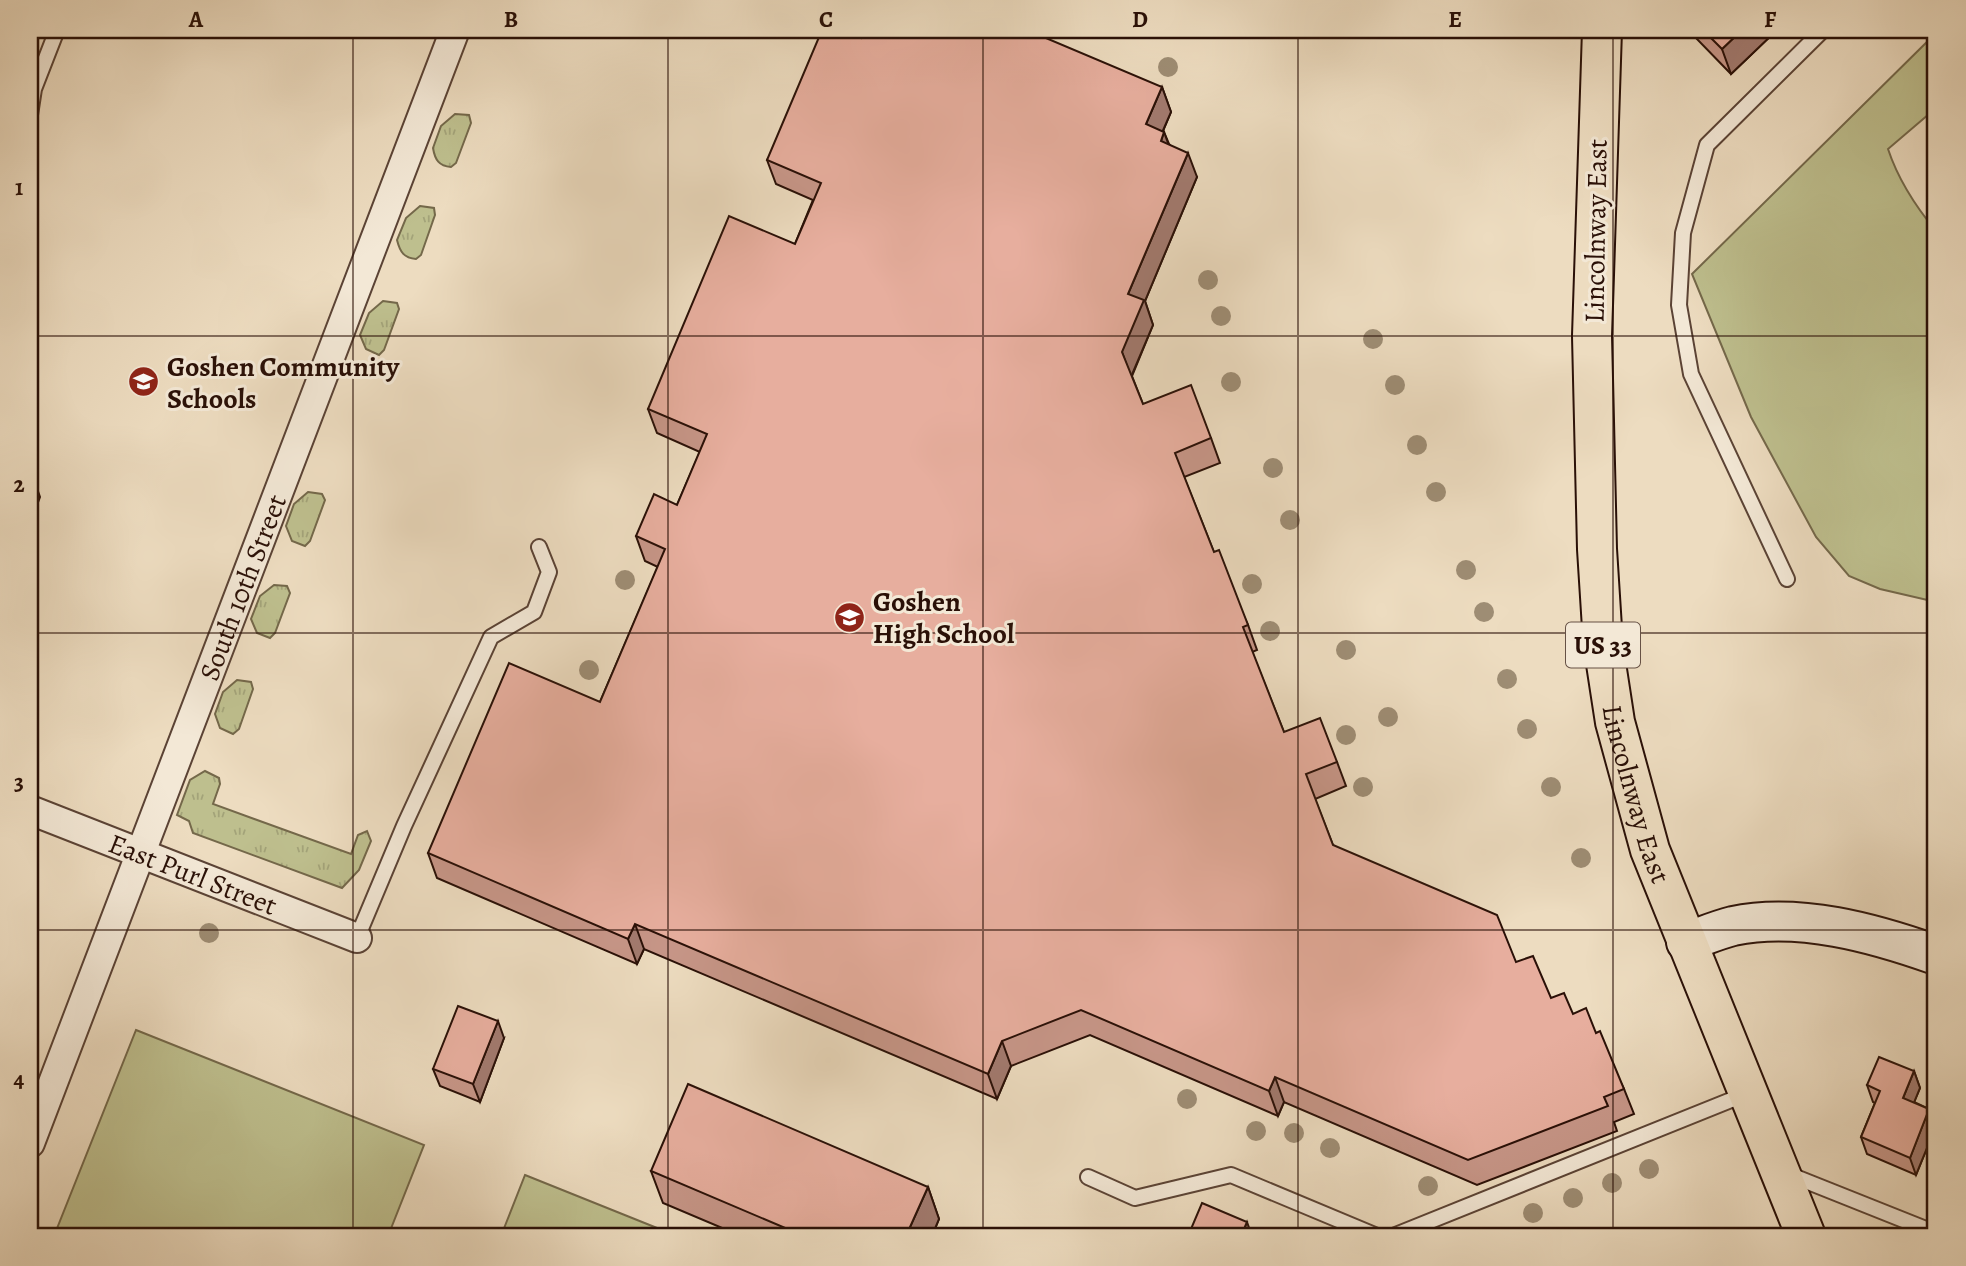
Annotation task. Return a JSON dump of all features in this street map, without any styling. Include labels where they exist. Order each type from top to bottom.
[{"type":"highway","name":"Lincolnway East","points":[[1602,30],[1592,336],[1597,549],[1603,644],[1615,723],[1635,800],[1686,942],[1806,1236]]},
{"type":"street","name":"South 10th Street","points":[[30,1143],[455,30]]},
{"type":"street","name":"East Purl Street","points":[[30,810],[357,937]]},
{"type":"street","points":[[1686,942],[1733,926],[1792,923],[1859,933],[1936,955]]},
{"type":"lane","points":[[30,115],[34,89],[57,30]]},
{"type":"lane","points":[[1787,579],[1691,374],[1679,305],[1682,233],[1707,145],[1823,30]]},
{"type":"lane","points":[[357,937],[404,826],[491,637],[534,612],[549,572],[539,547]]},
{"type":"lane","points":[[1393,1236],[1748,1093]]},
{"type":"lane","points":[[1778,1170],[1936,1233]]},
{"type":"lane","points":[[1088,1177],[1135,1198],[1231,1175],[1377,1236]]},
{"type":"green space","points":[[1936,33],[1936,108],[1888,149],[1908,192],[1936,231],[1936,602],[1880,589],[1849,576],[1816,537],[1751,417],[1692,274]]},
{"type":"green space","points":[[455,114],[469,115],[471,123],[456,163],[451,167],[438,162],[433,148],[441,126]]},
{"type":"green space","points":[[420,206],[434,208],[435,215],[421,255],[416,259],[403,254],[397,240],[406,218]]},
{"type":"green space","points":[[383,301],[397,303],[399,309],[384,350],[379,355],[366,349],[360,335],[369,313]]},
{"type":"green space","points":[[308,492],[322,494],[325,500],[310,541],[305,546],[292,541],[286,526],[294,504]]},
{"type":"green space","points":[[274,585],[287,586],[290,593],[275,633],[270,638],[257,633],[251,619],[260,596]]},
{"type":"green space","points":[[237,680],[251,682],[253,689],[239,729],[233,734],[220,728],[215,714],[223,692]]},
{"type":"green space","points":[[205,771],[219,778],[220,784],[213,804],[351,854],[358,835],[367,831],[371,841],[359,870],[342,888],[193,833],[189,821],[177,815],[190,780]]},
{"type":"green space","points":[[136,1030],[424,1145],[388,1236],[54,1236]]},
{"type":"green space","points":[[525,1175],[677,1236],[501,1236]]},
{"type":"building","points":[[822,30],[842,30],[861,38],[865,30],[1027,30],[1162,87],[1146,124],[1164,132],[1161,141],[1188,153],[1128,294],[1144,300],[1122,352],[1143,404],[1191,385],[1211,438],[1175,453],[1214,552],[1219,550],[1248,625],[1243,627],[1284,732],[1320,718],[1337,762],[1306,774],[1333,845],[1497,915],[1516,962],[1533,956],[1551,998],[1564,993],[1573,1014],[1586,1008],[1596,1033],[1600,1031],[1624,1089],[1604,1097],[1608,1106],[1468,1160],[1275,1077],[1269,1091],[1081,1010],[1002,1041],[988,1074],[635,924],[628,939],[428,853],[509,663],[600,702],[665,549],[636,536],[654,494],[677,505],[707,434],[648,409],[729,216],[795,244],[821,183],[767,160]]},
{"type":"building","points":[[1703,30],[1742,30],[1722,49]]},
{"type":"building","points":[[458,1006],[498,1021],[473,1084],[433,1069]]},
{"type":"building","points":[[1879,1057],[1914,1071],[1903,1098],[1929,1109],[1910,1158],[1861,1137],[1880,1091],[1867,1085]]},
{"type":"building","points":[[688,1084],[928,1187],[906,1236],[804,1236],[651,1171]]},
{"type":"building","points":[[1202,1203],[1247,1222],[1241,1236],[1188,1236]]},
{"type":"place","name":"Goshen Community Schools","points":[[144,382]]},
{"type":"place","name":"Goshen High School","points":[[850,617]]}]
